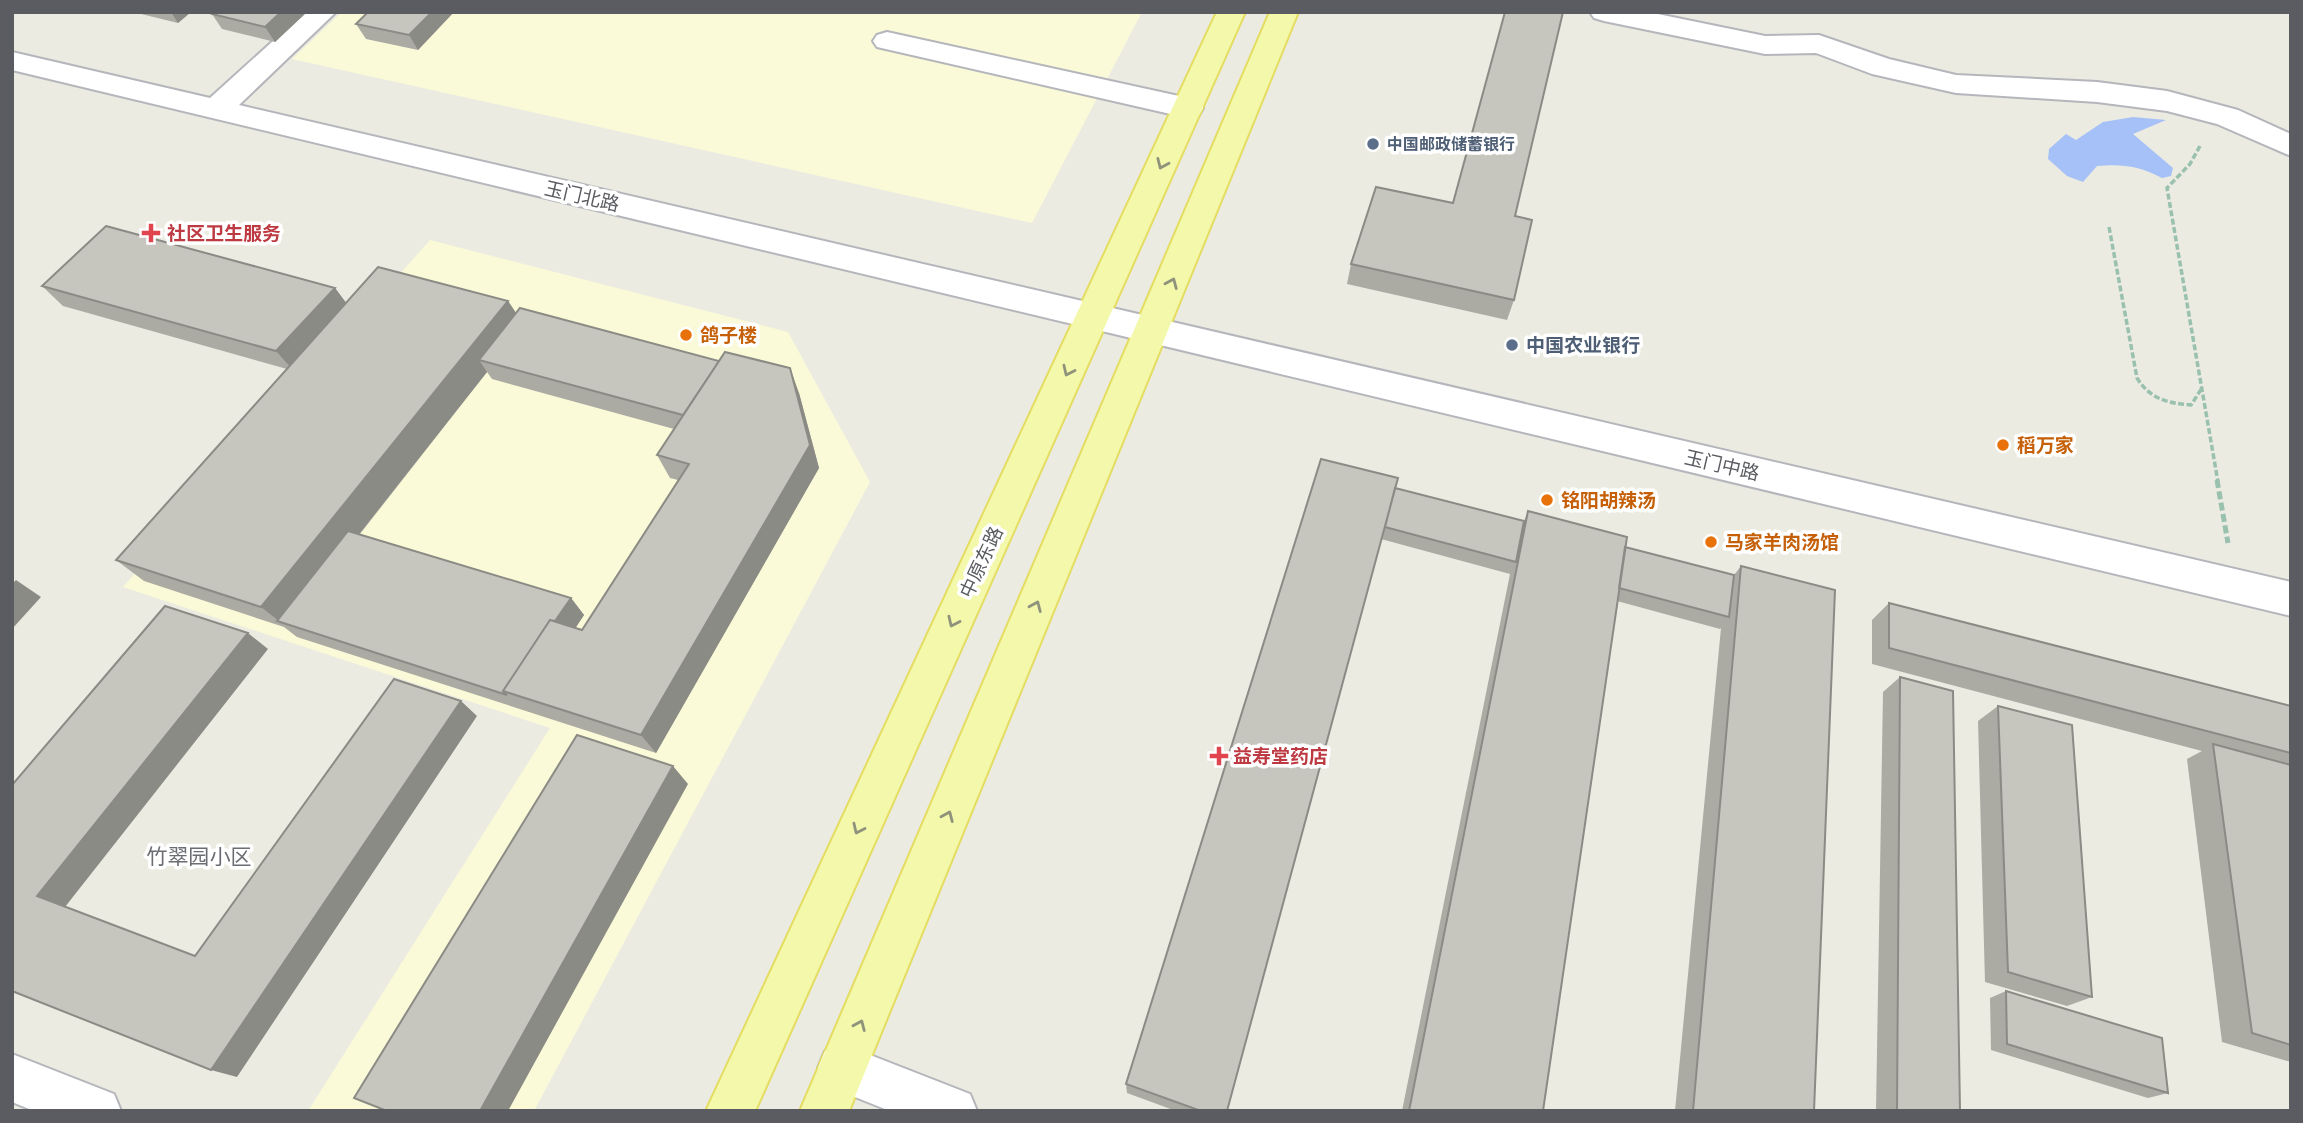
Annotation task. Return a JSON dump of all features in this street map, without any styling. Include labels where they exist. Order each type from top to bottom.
[{"type":"main road","name":"中原东路","points":[[730,1111],[1231,12]]},
{"type":"main road","points":[[833,1090],[1284,12]]},
{"type":"street","points":[[216,109],[322,12]]},
{"type":"street","points":[[1604,12],[1765,45],[1819,44],[1882,67],[1956,84],[2132,96],[2219,114],[2291,146]]},
{"type":"street","points":[[887,41],[1188,108]]},
{"type":"street","name":"玉门北路","points":[[12,61],[1152,331]]},
{"type":"street","name":"玉门中路","points":[[1152,331],[2291,599]]},
{"type":"street","points":[[12,1077],[97,1111]]},
{"type":"street","points":[[833,1090],[953,1111]]},
{"type":"path","points":[[2219,114],[2190,164],[2167,188],[2235,586]]},
{"type":"path","points":[[2109,227],[2133,368],[2140,387],[2163,403],[2191,405],[2202,388]]},
{"type":"shaded area","points":[[342,12],[1142,12],[1032,223],[292,59]]},
{"type":"shaded area","points":[[430,240],[788,332],[870,482],[534,1111],[308,1111],[550,728],[123,587]]},
{"type":"water","points":[[2133,117],[2166,120],[2133,134],[2173,168],[2171,176],[2162,178],[2131,167],[2097,166],[2083,182],[2067,176],[2048,159],[2049,149],[2066,134],[2076,140],[2103,122]]},
{"type":"building","points":[[281,12],[265,27],[212,14]]},
{"type":"building","points":[[368,12],[432,12],[409,35],[356,24]]},
{"type":"building","points":[[1505,12],[1563,12],[1515,216],[1532,220],[1514,300],[1351,264],[1376,187],[1453,203]]},
{"type":"building","points":[[106,226],[335,288],[276,351],[42,286]]},
{"type":"building","points":[[378,267],[508,301],[261,607],[116,560]]},
{"type":"building","points":[[520,308],[719,361],[683,415],[479,360]]},
{"type":"building","points":[[725,352],[790,368],[810,445],[641,735],[503,691],[550,620],[582,630],[689,464],[657,455]]},
{"type":"building","points":[[1321,459],[1398,478],[1227,1111],[1201,1111],[1126,1084]]},
{"type":"building","points":[[1395,488],[1524,521],[1516,562],[1385,527]]},
{"type":"building","points":[[1528,511],[1627,537],[1543,1111],[1409,1111]]},
{"type":"building","points":[[348,531],[571,598],[555,621],[550,620],[503,691],[507,695],[277,621]]},
{"type":"building","points":[[1625,547],[1734,575],[1729,617],[1619,588]]},
{"type":"building","points":[[1741,566],[1835,590],[1814,1111],[1693,1111]]},
{"type":"building","points":[[1889,603],[2291,706],[2291,753],[1889,648]]},
{"type":"building","points":[[165,606],[248,633],[37,896],[195,956],[394,679],[461,701],[211,1070],[12,991],[12,785]]},
{"type":"building","points":[[1900,677],[1953,691],[1960,1111],[1897,1111]]},
{"type":"building","points":[[1998,706],[2072,725],[2092,997],[2008,972]]},
{"type":"building","points":[[577,735],[673,766],[480,1111],[387,1111],[354,1098]]},
{"type":"building","points":[[2213,744],[2291,765],[2291,1045],[2252,1033]]},
{"type":"building","points":[[2006,991],[2162,1038],[2168,1093],[2007,1044]]},
{"type":"place","name":"中国邮政储蓄银行","points":[[1373,144]]},
{"type":"place","name":"社区卫生服务","points":[[151,233]]},
{"type":"place","name":"鸽子楼","points":[[686,335]]},
{"type":"place","name":"中国农业银行","points":[[1512,345]]},
{"type":"place","name":"稻万家","points":[[2003,445]]},
{"type":"place","name":"铭阳胡辣汤","points":[[1547,500]]},
{"type":"place","name":"马家羊肉汤馆","points":[[1711,542]]},
{"type":"place","name":"益寿堂药店","points":[[1219,756]]},
{"type":"district","name":"竹翠园小区","points":[[199,856]]}]
